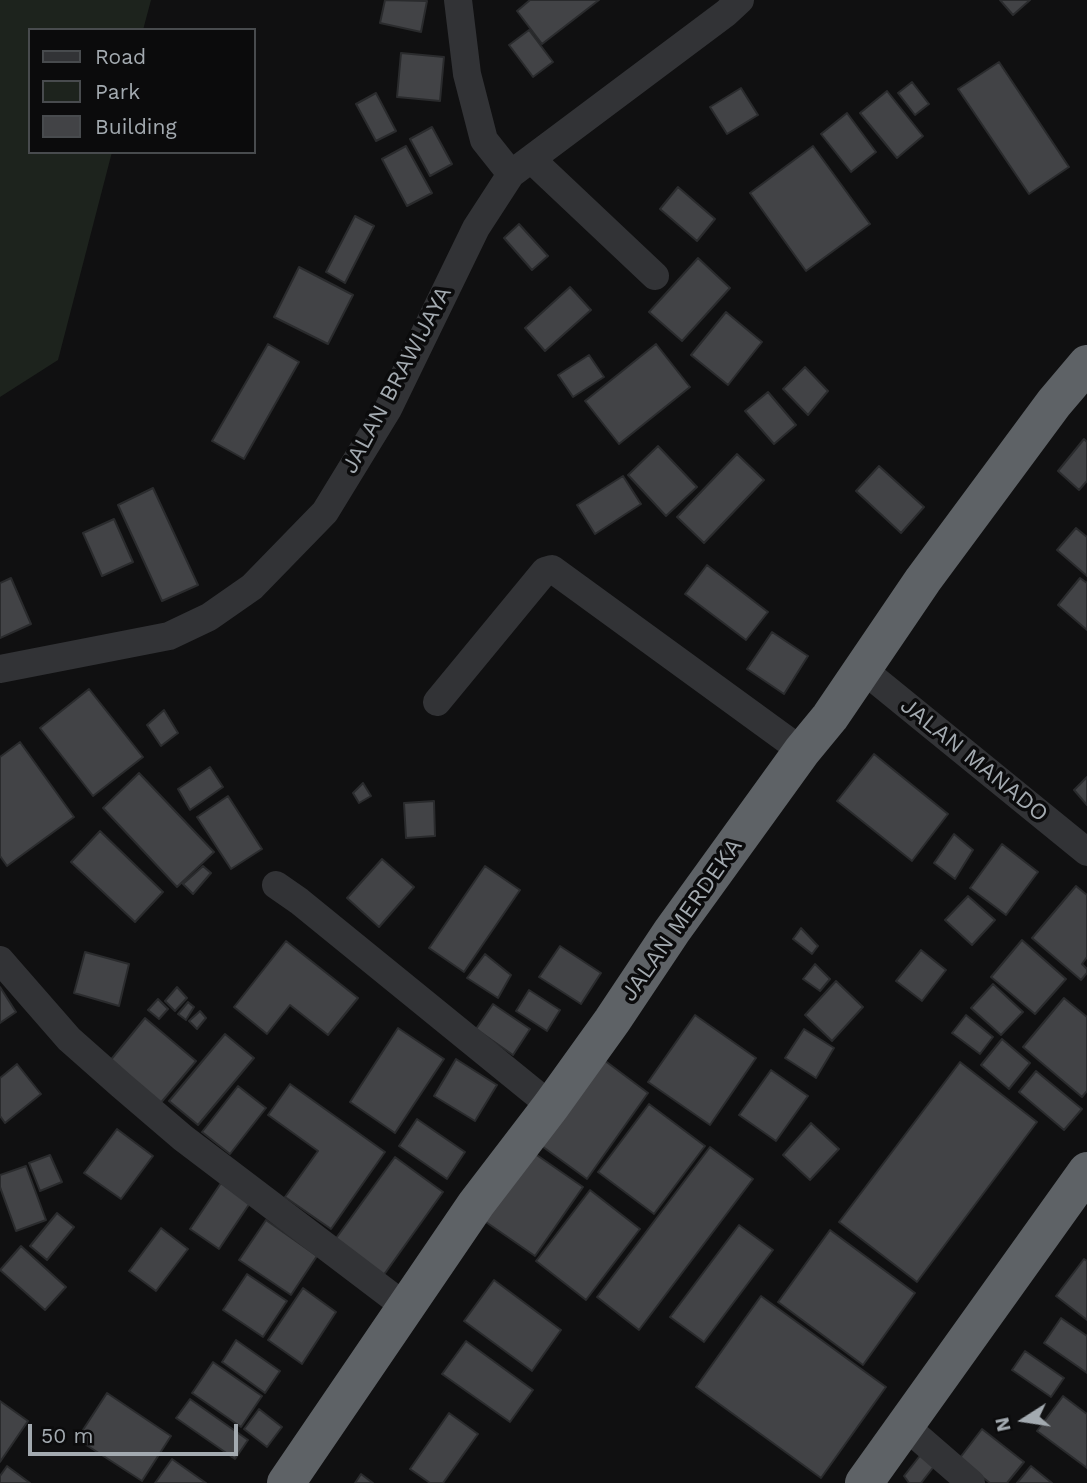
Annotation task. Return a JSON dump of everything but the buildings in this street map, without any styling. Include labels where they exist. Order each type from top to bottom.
[{"type":"highway","name":"JALAN MERDEKA","points":[[286,1483],[476,1204],[551,1106],[672,931],[802,751],[830,717],[923,580],[1087,364]]},
{"type":"highway","points":[[864,1483],[1087,1171]]},
{"type":"street","points":[[458,0],[467,74],[484,140],[521,166],[655,276]]},
{"type":"street","name":"JALAN BRAWIJAYA","points":[[0,669],[169,636],[209,617],[252,587],[325,512],[387,409],[476,228],[521,166],[740,0]]},
{"type":"street","points":[[437,702],[545,571],[552,569],[802,751]]},
{"type":"street","name":"JALAN MANADO","points":[[861,668],[1087,852]]},
{"type":"street","points":[[276,885],[551,1106]]},
{"type":"street","points":[[0,960],[69,1040],[121,1085],[183,1138],[407,1308]]},
{"type":"street","points":[[904,1425],[971,1483]]},
{"type":"green space","points":[[0,0],[151,0],[144,28],[28,28],[28,154],[111,154],[58,360],[0,397]]}]
